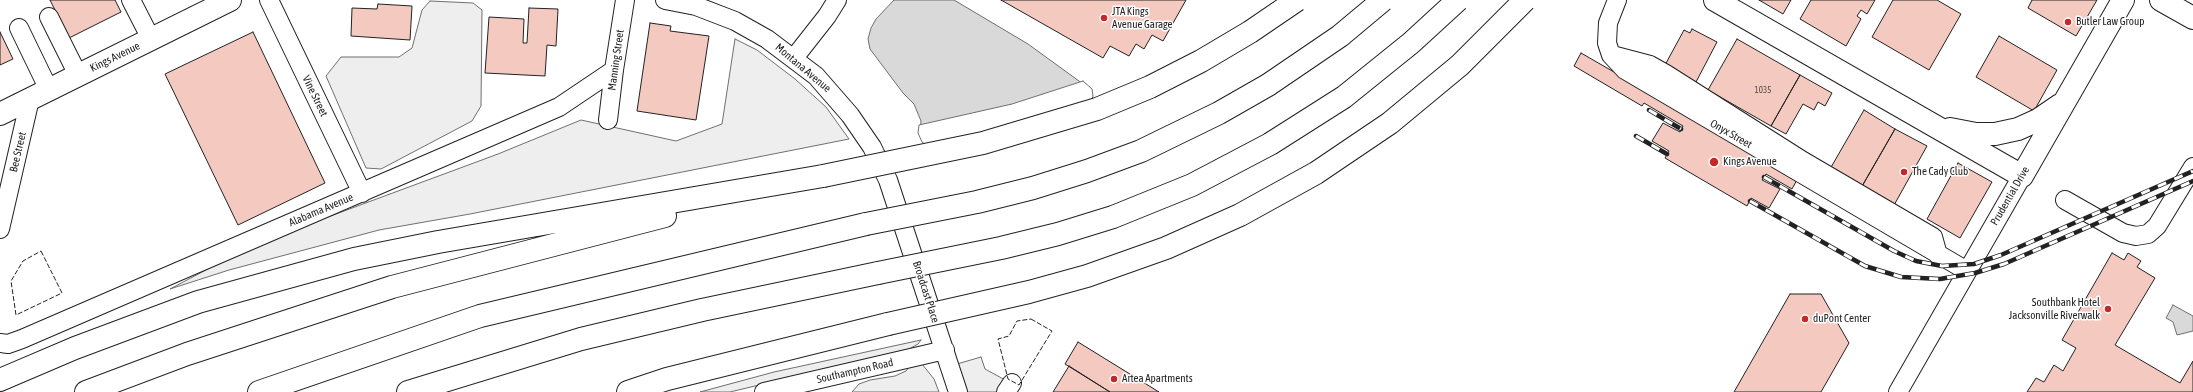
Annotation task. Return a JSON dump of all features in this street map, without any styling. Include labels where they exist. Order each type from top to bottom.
[{"type":"main road","name":"Kings Avenue","points":[[0,114],[230,0]]},
{"type":"main road","points":[[0,380],[75,348],[198,302],[354,259],[438,242],[823,176],[998,140],[1104,106],[1150,87],[1201,61],[1256,28],[1297,0]]},
{"type":"main road","points":[[259,392],[480,316],[866,224],[976,202],[1033,188],[1087,171],[1141,151],[1220,113],[1268,85],[1334,40],[1383,0]]},
{"type":"main road","points":[[408,392],[581,339],[702,310],[1001,248],[1058,234],[1113,217],[1192,184],[1270,144],[1344,97],[1411,43],[1458,0]]},
{"type":"main road","points":[[628,392],[667,379],[888,324],[1029,292],[1086,276],[1166,248],[1240,215],[1316,173],[1390,122],[1460,65],[1525,0]]},
{"type":"main road","points":[[1715,0],[2022,176]]},
{"type":"main road","name":"Prudential Drive","points":[[2022,176],[2123,0]]},
{"type":"main road","points":[[2161,0],[2193,18]]},
{"type":"main road","points":[[1935,127],[1976,134],[1995,134],[2018,129],[2038,120],[2064,102]]},
{"type":"main road","points":[[86,392],[187,354],[392,287],[823,176]]},
{"type":"street","points":[[131,0],[152,39]]},
{"type":"street","name":"Vine Street","points":[[269,0],[362,193]]},
{"type":"street","name":"Manning Street","points":[[608,120],[625,0]]},
{"type":"street","name":"Montana Avenue","points":[[665,0],[696,6],[735,21],[768,39],[794,58],[826,85],[850,115],[878,158],[892,192]]},
{"type":"street","points":[[794,58],[827,16],[837,0]]},
{"type":"street","name":"Onyx Street","points":[[1617,0],[1608,23],[1607,43],[1611,55],[1625,70],[1639,80],[1967,271]]},
{"type":"street","points":[[48,17],[78,75]]},
{"type":"street","points":[[18,28],[39,94]]},
{"type":"street","name":"Alabama Avenue","points":[[0,343],[8,344],[22,339],[559,107],[614,70]]},
{"type":"street","name":"Bee Street","points":[[0,229],[39,94]]},
{"type":"street","points":[[2065,200],[2123,233],[2136,236],[2148,234],[2157,226],[2193,167]]},
{"type":"street","name":"Prudential Drive","points":[[1898,392],[2022,176]]},
{"type":"street","name":"Broadcast Place","points":[[892,192],[958,392]]},
{"type":"street","name":"Southampton Road","points":[[764,392],[829,385],[945,350]]},
{"type":"shaded area","points":[[894,0],[954,0],[1028,44],[1090,89],[920,132],[921,121],[914,104],[903,93],[870,49],[868,39],[871,28],[876,19]]},
{"type":"shaded area","points":[[430,1],[473,3],[482,10],[481,106],[472,121],[381,169],[366,168],[326,76],[341,57],[399,57],[412,48],[422,10]]},
{"type":"shaded area","points":[[735,39],[757,50],[795,79],[826,107],[849,139],[470,214],[379,230],[229,270],[170,289],[255,244],[498,154],[581,120],[676,141],[722,124]]},
{"type":"shaded area","points":[[2173,305],[2193,316],[2193,331],[2177,335],[2173,322],[2166,318]]},
{"type":"shaded area","points":[[921,340],[918,344],[909,349],[730,392],[700,392],[774,372]]},
{"type":"shaded area","points":[[981,357],[985,369],[1007,381],[1000,392],[966,392],[957,364]]},
{"type":"shaded area","points":[[918,359],[934,379],[939,392],[852,392],[859,384],[870,380],[895,376],[906,371],[912,363]]},
{"type":"pier","points":[[1083,81],[1092,89],[1093,96],[1089,107],[930,148],[922,142],[918,133],[919,125],[1012,104]]},
{"type":"building","points":[[50,0],[115,0],[121,12],[69,38]]},
{"type":"building","name":"JTA Kings Avenue Garage","points":[[1001,0],[1186,0],[1163,41],[1152,35],[1144,49],[1136,44],[1129,56],[1110,46],[1103,58]]},
{"type":"building","points":[[1759,0],[1791,0],[1783,14]]},
{"type":"building","points":[[1811,0],[1875,0],[1867,14],[1861,10],[1857,16],[1861,19],[1846,46],[1800,19]]},
{"type":"building","points":[[1893,0],[1937,0],[1961,14],[1929,70],[1872,37]]},
{"type":"building","name":"Butler Law Group","points":[[2032,0],[2097,0],[2076,36],[2028,8]]},
{"type":"building","points":[[378,4],[412,6],[410,40],[351,36],[352,8],[377,9]]},
{"type":"building","points":[[529,8],[558,9],[556,46],[547,45],[545,76],[485,73],[489,17],[524,19],[523,43],[527,43]]},
{"type":"building","points":[[650,23],[671,26],[670,31],[709,36],[696,120],[637,111]]},
{"type":"building","points":[[1692,29],[1717,42],[1696,82],[1665,65],[1684,30],[1690,33]]},
{"type":"building","points":[[0,32],[13,59],[0,65]]},
{"type":"building","points":[[253,32],[325,183],[238,225],[165,74]]},
{"type":"building","points":[[1999,36],[2057,70],[2034,111],[1976,77]]},
{"type":"building","points":[[1737,39],[1800,75],[1771,126],[1708,90]]},
{"type":"building","name":"Kings Avenue","points":[[1581,53],[1798,178],[1792,189],[1766,174],[1762,180],[1780,189],[1769,208],[1751,198],[1747,206],[1665,158],[1669,151],[1652,141],[1663,123],[1680,132],[1683,126],[1644,103],[1642,106],[1574,66]]},
{"type":"building","points":[[1800,75],[1832,93],[1825,106],[1818,102],[1814,110],[1803,104],[1786,134],[1771,126]]},
{"type":"building","points":[[1864,110],[1895,129],[1861,188],[1830,169]]},
{"type":"building","points":[[1895,129],[1927,146],[1893,207],[1861,188]]},
{"type":"building","points":[[1958,163],[1992,182],[1960,238],[1927,219]]},
{"type":"building","name":"Southbank Hotel Jacksonville Riverwalk","points":[[2112,253],[2124,260],[2128,253],[2141,261],[2137,267],[2155,278],[2115,345],[2180,383],[2193,361],[2193,392],[2027,392],[2036,378],[2044,382],[2054,365],[2063,371],[2076,348],[2062,340]]},
{"type":"building","name":"duPont Center","points":[[1790,294],[1821,294],[1849,343],[1821,392],[1734,392]]},
{"type":"building","name":"Artea Apartments","points":[[1078,342],[1159,392],[1110,392],[1065,364]]},
{"type":"building","points":[[1069,366],[1110,392],[1053,392]]},
{"type":"railway","points":[[1649,110],[1681,129]]},
{"type":"railway","points":[[1636,136],[1667,154]]},
{"type":"railway","points":[[1764,177],[1894,251],[1916,261],[1942,266],[1974,264],[2001,255],[2193,171]]},
{"type":"railway","points":[[1750,201],[1865,266],[1901,277],[1940,279],[1975,273],[2004,264],[2193,181]]},
{"type":"fence","points":[[41,251],[62,293],[16,315],[11,281],[23,261],[41,251]]},
{"type":"fence","points":[[1031,319],[1052,331],[1019,385],[1008,379],[998,339],[1009,336],[1017,321],[1031,319]]},
{"type":"place","name":"JTA Kings Avenue Garage","points":[[1104,18]]},
{"type":"place","name":"Butler Law Group","points":[[2068,22]]},
{"type":"place","name":"Kings Avenue","points":[[1714,162]]},
{"type":"place","name":"The Cady Club","points":[[1904,172]]},
{"type":"place","name":"Southbank Hotel Jacksonville Riverwalk","points":[[2108,309]]},
{"type":"place","name":"duPont Center","points":[[1805,319]]},
{"type":"place","name":"Artea Apartments","points":[[1114,379]]}]
